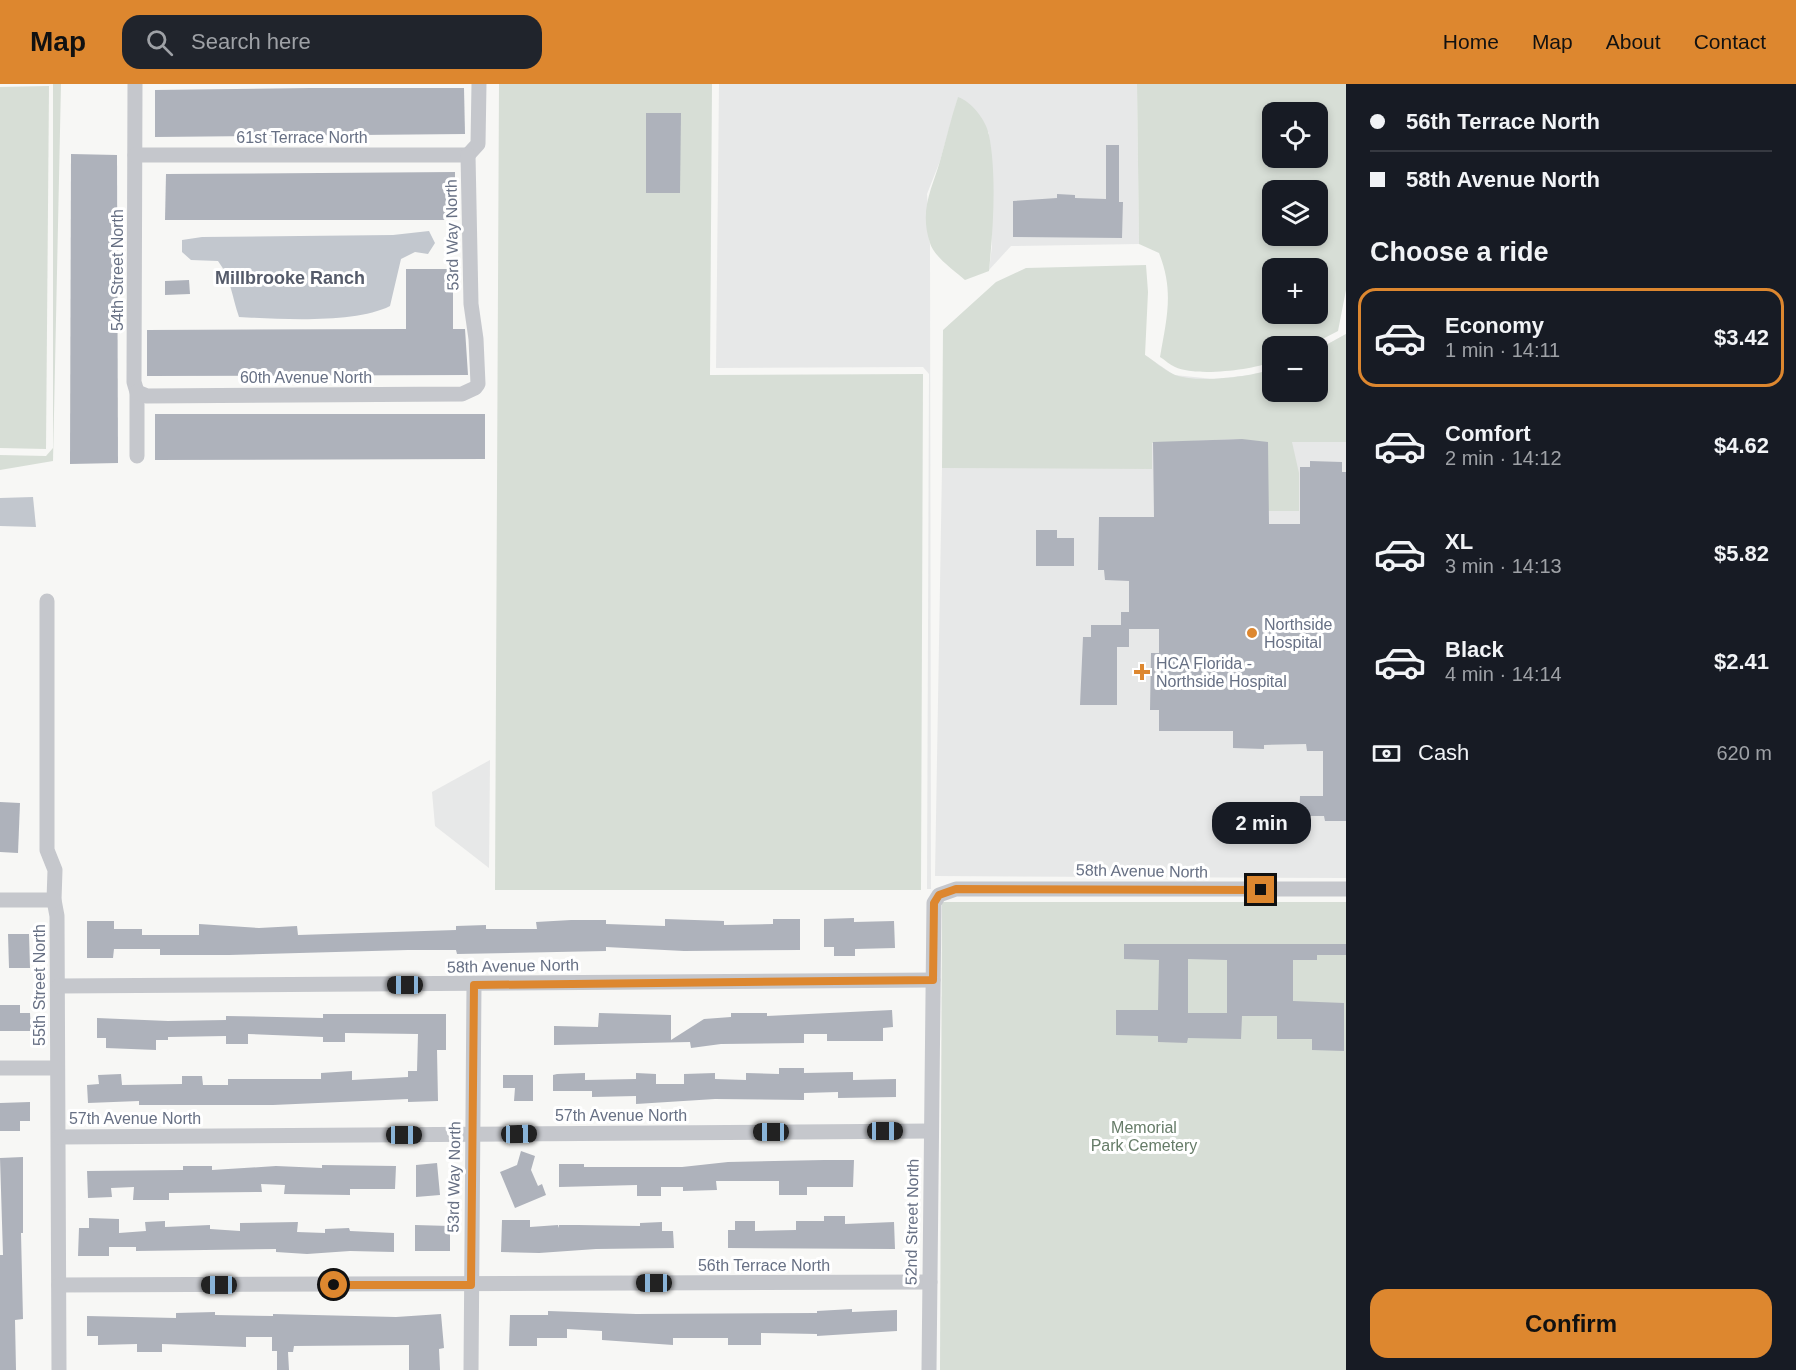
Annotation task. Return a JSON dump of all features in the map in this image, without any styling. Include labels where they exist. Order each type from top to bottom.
[{"type":"street","name":"54th Street North","points":[[135,84],[134,382],[137,392],[137,456]]},
{"type":"street","name":"53rd Way North","points":[[475,388],[478,384],[476,339],[471,304],[468,155],[478,144],[479,84]]},
{"type":"street","name":"61st Terrace North","points":[[135,155],[468,155]]},
{"type":"street","name":"60th Avenue North","points":[[137,392],[147,396],[462,394],[475,388]]},
{"type":"street","name":"55th Street North","points":[[47,601],[47,850],[55,870],[54,900],[57,916],[59,986],[56,1068],[59,1137],[58,1370]]},
{"type":"street","name":"58th Avenue North","points":[[939,895],[956,889],[1346,889]]},
{"type":"street","name":"52nd Street North","points":[[929,1370],[934,903],[939,895]]},
{"type":"street","points":[[0,900],[54,900]]},
{"type":"street","name":"58th Avenue North","points":[[59,986],[474,985],[933,980]]},
{"type":"street","name":"53rd Way North","points":[[471,1370],[474,985]]},
{"type":"street","points":[[0,1068],[56,1068]]},
{"type":"street","name":"57th Avenue North","points":[[59,1137],[931,1131]]},
{"type":"street","name":"56th Terrace North","points":[[59,1285],[930,1282]]},
{"type":"shaded area","points":[[719,84],[1137,84],[1139,244],[1011,246],[989,270],[992,246],[989,133],[958,98],[940,161],[927,194],[930,245],[931,889],[927,889],[929,374],[923,367],[716,368]]},
{"type":"shaded area","points":[[429,231],[435,243],[428,254],[415,252],[401,259],[390,306],[375,312],[337,318],[239,317],[229,281],[218,261],[191,260],[182,252],[182,240],[202,237],[393,235]]},
{"type":"shaded area","name":"HCA Florida - Northside Hospital","points":[[1346,334],[1346,878],[935,876],[942,468],[961,383],[1145,355],[1174,375],[1214,379],[1262,373],[1262,402],[1328,402],[1328,344]]},
{"type":"shaded area","points":[[33,497],[36,527],[0,526],[0,498]]},
{"type":"shaded area","points":[[490,760],[489,868],[435,826],[432,792]]},
{"type":"green space","points":[[53,84],[61,84],[53,461],[0,470],[0,455],[46,456],[53,448]]},
{"type":"green space","points":[[499,84],[712,84],[710,375],[923,374],[921,890],[495,890]]},
{"type":"green space","points":[[1137,84],[1346,84],[1346,290],[1338,331],[1328,336],[1262,336],[1262,365],[1251,368],[1196,372],[1175,367],[1160,357],[1168,292],[1159,253],[1139,244]]},
{"type":"green space","points":[[49,86],[46,449],[0,448],[0,87]]},
{"type":"green space","points":[[958,97],[973,107],[985,123],[989,135],[994,185],[989,271],[965,280],[932,248],[926,220],[928,200]]},
{"type":"green space","points":[[1146,265],[1148,292],[1145,355],[1173,374],[1194,379],[1262,372],[1262,402],[1328,402],[1328,344],[1346,334],[1346,442],[1292,442],[1299,473],[1299,511],[1265,511],[1264,442],[1233,439],[1152,443],[1152,469],[942,468],[943,330],[996,282],[1026,268]]},
{"type":"green space","name":"Memorial Park Cemetery","points":[[942,902],[1346,902],[1346,1370],[940,1370]]},
{"type":"building","points":[[464,88],[465,134],[155,137],[155,90]]},
{"type":"building","points":[[646,113],[681,113],[680,193],[646,193]]},
{"type":"building","points":[[1106,145],[1119,145],[1119,202],[1123,202],[1122,238],[1013,237],[1013,201],[1057,198],[1057,194],[1075,195],[1075,198],[1106,199]]},
{"type":"building","points":[[71,154],[117,155],[118,463],[70,464]]},
{"type":"building","points":[[455,172],[455,220],[165,220],[166,174]]},
{"type":"building","points":[[406,269],[453,269],[453,329],[465,329],[468,375],[147,376],[147,330],[406,329]]},
{"type":"building","points":[[189,280],[190,294],[165,295],[165,281]]},
{"type":"building","points":[[155,414],[485,414],[485,459],[155,460]]},
{"type":"building","name":"Northside Hospital","points":[[1242,439],[1268,442],[1269,524],[1300,524],[1300,467],[1310,467],[1310,461],[1342,462],[1342,472],[1346,472],[1346,821],[1325,821],[1324,816],[1299,816],[1300,796],[1323,796],[1323,751],[1307,751],[1306,744],[1264,745],[1264,749],[1233,748],[1233,731],[1159,731],[1159,710],[1150,710],[1151,653],[1159,653],[1159,629],[1129,629],[1129,647],[1117,647],[1117,705],[1080,705],[1083,637],[1091,637],[1091,625],[1121,625],[1121,612],[1129,612],[1129,581],[1105,580],[1104,570],[1098,570],[1099,517],[1154,517],[1153,442]]},
{"type":"building","points":[[1036,530],[1057,530],[1057,538],[1074,538],[1074,566],[1036,566]]},
{"type":"building","points":[[0,802],[20,803],[18,853],[0,852]]},
{"type":"building","points":[[854,918],[854,922],[894,921],[895,948],[855,949],[855,956],[834,956],[834,947],[824,947],[824,919]]},
{"type":"building","points":[[665,919],[724,921],[724,925],[773,924],[773,919],[800,919],[800,950],[684,951],[606,947],[606,951],[457,954],[456,950],[408,950],[160,955],[160,949],[114,949],[113,958],[87,958],[87,921],[114,921],[114,929],[142,929],[142,935],[199,935],[199,924],[259,928],[297,926],[298,935],[456,930],[456,926],[486,925],[486,929],[537,929],[536,922],[571,920],[606,920],[606,924],[665,926]]},
{"type":"building","points":[[8,934],[29,934],[30,968],[9,968]]},
{"type":"building","points":[[1124,944],[1346,944],[1346,955],[1317,955],[1317,960],[1293,960],[1293,1001],[1344,1003],[1344,1051],[1312,1050],[1312,1039],[1277,1039],[1277,1016],[1242,1016],[1241,1039],[1188,1038],[1187,1043],[1158,1042],[1158,1036],[1116,1035],[1116,1010],[1158,1010],[1159,960],[1124,959]],"holes":[[[1188,959],[1227,960],[1227,1013],[1188,1013]]]},
{"type":"building","points":[[0,1005],[20,1005],[20,1013],[30,1013],[31,1031],[0,1031]]},
{"type":"building","points":[[892,1010],[893,1027],[883,1028],[883,1041],[827,1041],[827,1034],[804,1034],[804,1043],[721,1044],[691,1048],[690,1042],[554,1045],[554,1026],[598,1027],[599,1013],[671,1015],[671,1040],[704,1019],[731,1017],[731,1013],[767,1013],[767,1016]]},
{"type":"building","points":[[323,1014],[446,1014],[446,1050],[437,1050],[438,1101],[408,1102],[408,1099],[273,1105],[139,1105],[139,1101],[88,1103],[87,1085],[99,1084],[98,1075],[121,1074],[122,1085],[182,1084],[182,1076],[202,1076],[203,1085],[228,1085],[228,1079],[321,1079],[321,1073],[352,1071],[352,1080],[408,1077],[408,1071],[417,1071],[418,1034],[345,1033],[345,1042],[323,1042],[323,1037],[248,1034],[248,1044],[226,1044],[226,1036],[168,1037],[168,1040],[156,1040],[156,1050],[106,1048],[106,1038],[97,1038],[97,1018],[168,1021],[226,1020],[226,1016],[323,1018]]},
{"type":"building","points":[[779,1068],[804,1068],[804,1073],[853,1072],[853,1080],[896,1079],[896,1097],[838,1098],[838,1092],[804,1093],[804,1100],[715,1099],[636,1104],[636,1096],[592,1097],[592,1091],[553,1091],[553,1075],[557,1074],[585,1073],[585,1080],[636,1079],[636,1073],[656,1074],[656,1084],[684,1084],[684,1074],[715,1073],[715,1079],[746,1080],[746,1073],[779,1074]]},
{"type":"building","points":[[503,1075],[533,1075],[533,1101],[514,1101],[515,1088],[503,1088]]},
{"type":"building","points":[[30,1102],[30,1121],[20,1121],[20,1131],[0,1131],[0,1103]]},
{"type":"building","points":[[521,1151],[535,1156],[531,1170],[538,1186],[542,1184],[546,1195],[515,1208],[500,1172],[517,1165]]},
{"type":"building","points":[[23,1157],[23,1233],[21,1233],[23,1319],[15,1320],[16,1370],[0,1370],[0,1255],[3,1255],[0,1158]]},
{"type":"building","points":[[854,1160],[853,1187],[807,1187],[807,1195],[779,1195],[779,1181],[716,1181],[717,1190],[683,1191],[683,1187],[661,1187],[661,1196],[637,1196],[637,1185],[559,1187],[559,1164],[584,1164],[584,1167],[682,1167],[728,1162]]},
{"type":"building","points":[[437,1163],[440,1195],[416,1197],[416,1165]]},
{"type":"building","points":[[322,1165],[396,1166],[395,1189],[350,1189],[350,1195],[284,1194],[285,1185],[261,1184],[262,1192],[169,1193],[169,1200],[133,1200],[134,1187],[111,1188],[112,1197],[88,1198],[87,1171],[183,1170],[183,1166],[212,1166],[212,1170],[276,1166],[322,1168]]},
{"type":"building","points":[[824,1216],[845,1216],[845,1224],[894,1222],[895,1249],[728,1248],[728,1230],[735,1230],[735,1221],[755,1221],[755,1231],[796,1230],[796,1221],[824,1221]]},
{"type":"building","points":[[89,1218],[119,1219],[119,1233],[146,1231],[145,1222],[165,1221],[165,1227],[210,1225],[210,1229],[240,1231],[240,1223],[298,1222],[297,1232],[325,1233],[325,1229],[349,1228],[350,1231],[394,1233],[394,1252],[350,1251],[307,1254],[276,1252],[276,1249],[136,1251],[136,1247],[109,1247],[109,1256],[78,1256],[79,1228],[89,1228]]},
{"type":"building","points":[[502,1220],[530,1220],[530,1227],[558,1225],[559,1228],[559,1225],[640,1226],[640,1223],[662,1222],[662,1231],[673,1231],[674,1248],[596,1249],[539,1253],[501,1252]]},
{"type":"building","points":[[415,1225],[450,1226],[450,1251],[415,1251]]},
{"type":"building","points":[[852,1309],[852,1312],[897,1310],[897,1331],[817,1336],[817,1334],[761,1333],[761,1345],[728,1345],[728,1338],[673,1338],[673,1345],[602,1340],[602,1331],[567,1329],[567,1338],[537,1338],[537,1346],[509,1346],[510,1315],[548,1315],[548,1311],[636,1314],[817,1313],[817,1311]]},
{"type":"building","points":[[215,1312],[215,1315],[273,1316],[273,1314],[396,1317],[441,1314],[444,1348],[439,1349],[440,1370],[409,1370],[409,1345],[294,1346],[293,1352],[288,1352],[289,1370],[277,1370],[277,1351],[272,1351],[272,1337],[246,1337],[246,1347],[162,1344],[162,1352],[137,1352],[137,1344],[98,1345],[98,1336],[87,1336],[87,1316],[176,1318],[176,1313]]},
{"type":"place","name":"Northside Hospital","points":[[1252,633]]},
{"type":"place","name":"HCA Florida - Northside Hospital","points":[[1142,672]]},
{"type":"district","name":"Millbrooke Ranch","points":[[290,278]]},
{"type":"route","points":[[334,1285],[471,1285],[474,985],[933,980],[934,903],[939,895],[956,889],[1261,890]]}]
